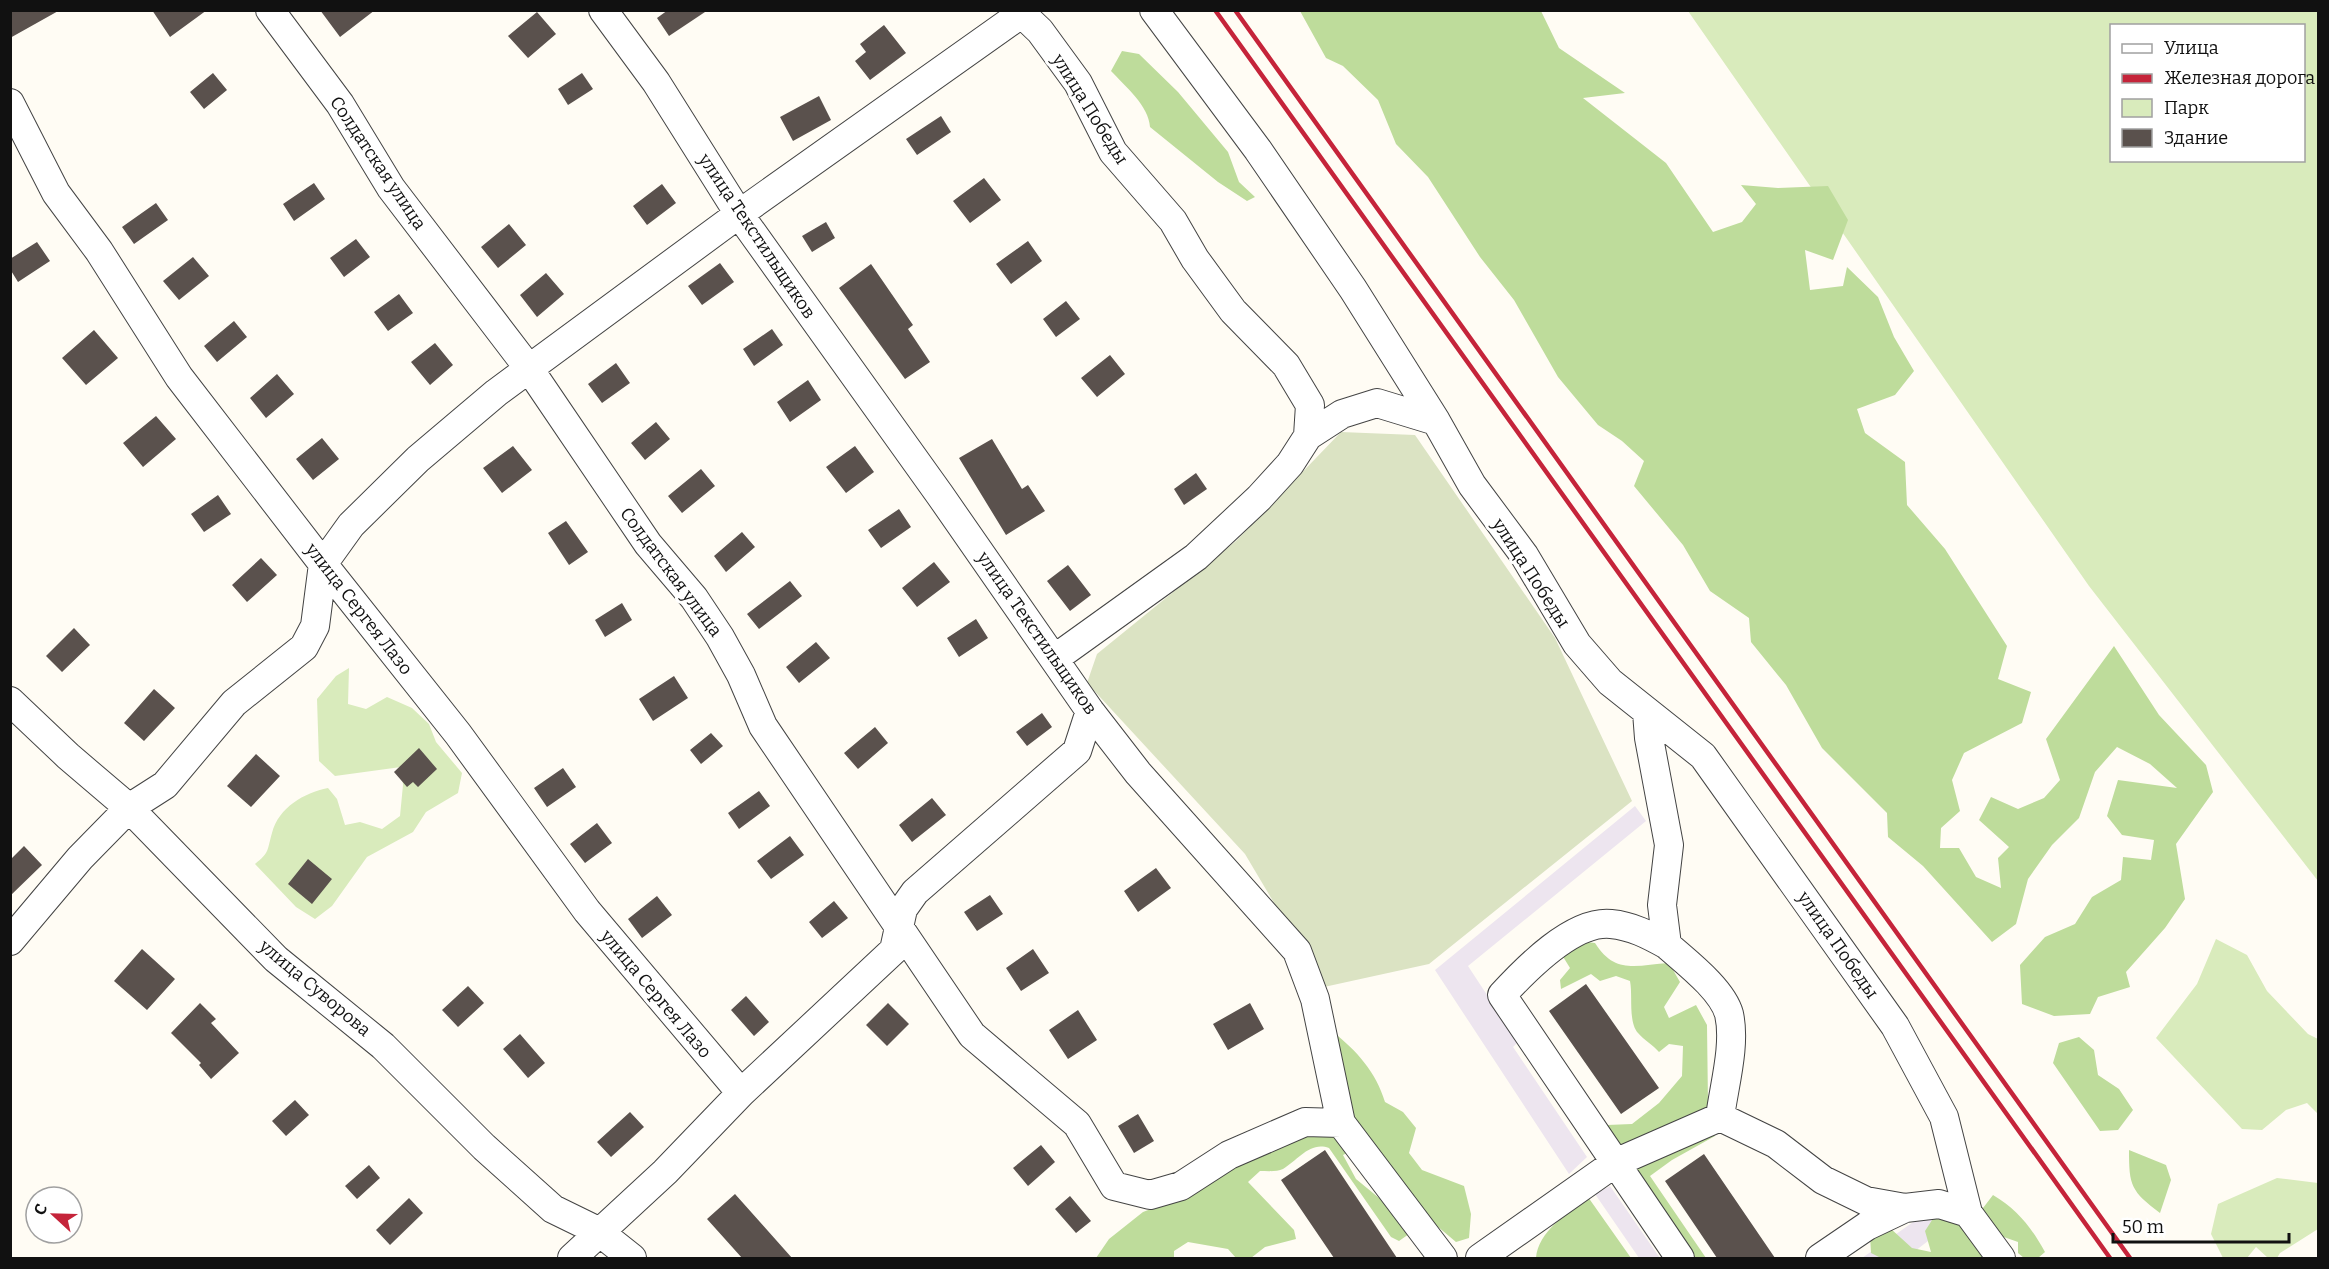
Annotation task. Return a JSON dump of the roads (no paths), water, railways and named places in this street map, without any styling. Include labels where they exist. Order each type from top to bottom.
[{"type":"street","name":"Солдатская улица","points":[[270,10],[340,104],[391,188],[530,370],[648,544],[694,598],[720,637],[741,675],[763,726],[898,929],[972,1035],[1077,1124],[1114,1186],[1150,1195],[1181,1186],[1229,1155],[1305,1122],[1341,1123]]},
{"type":"street","name":"улица Текстильщиков","points":[[603,10],[656,82],[739,214],[940,495],[1090,711],[1138,772],[1297,951],[1315,999],[1341,1123],[1443,1258]]},
{"type":"street","name":"улица Победы","points":[[1154,10],[1258,150],[1353,289],[1436,421],[1472,485],[1524,555],[1577,644],[1610,682],[1703,756],[1895,1026],[1944,1117],[1968,1213],[2001,1258]]},
{"type":"street","points":[[10,941],[80,858],[129,808],[165,785],[234,704],[304,647],[315,626],[323,564],[351,525],[418,459],[496,393],[1019,12]]},
{"type":"street","name":"улица Победы","points":[[1019,12],[1040,31],[1078,82],[1113,152],[1173,221],[1195,259],[1233,311],[1286,365],[1310,405],[1308,436]]},
{"type":"street","name":"улица Сергея Лазо","points":[[10,103],[56,193],[99,251],[179,376],[323,564],[458,734],[587,911],[741,1093]]},
{"type":"street","points":[[1054,659],[1196,557],[1259,498],[1290,464],[1308,436],[1342,414],[1377,403],[1436,421]]},
{"type":"street","name":"улица Суворова","points":[[10,701],[68,756],[129,808],[276,959],[383,1046],[484,1147],[553,1209],[598,1231],[632,1258]]},
{"type":"street","points":[[572,1258],[598,1231],[665,1172],[741,1093],[894,950],[903,909],[915,892],[1077,752],[1090,711]]},
{"type":"street","points":[[1647,712],[1649,738],[1669,845],[1662,905],[1667,945]]},
{"type":"street","points":[[1680,1258],[1502,995],[1532,963],[1582,929],[1610,924],[1640,930],[1667,945],[1701,975],[1729,1014],[1730,1044],[1720,1117]]},
{"type":"street","points":[[1480,1258],[1615,1163],[1720,1117],[1776,1144],[1823,1180],[1866,1201],[1905,1208],[1939,1204],[1968,1213]]},
{"type":"street","points":[[1820,1258],[1867,1226],[1905,1208]]},
{"type":"railway","points":[[1215,10],[2110,1258]]},
{"type":"railway","points":[[1235,10],[2130,1258]]}]
